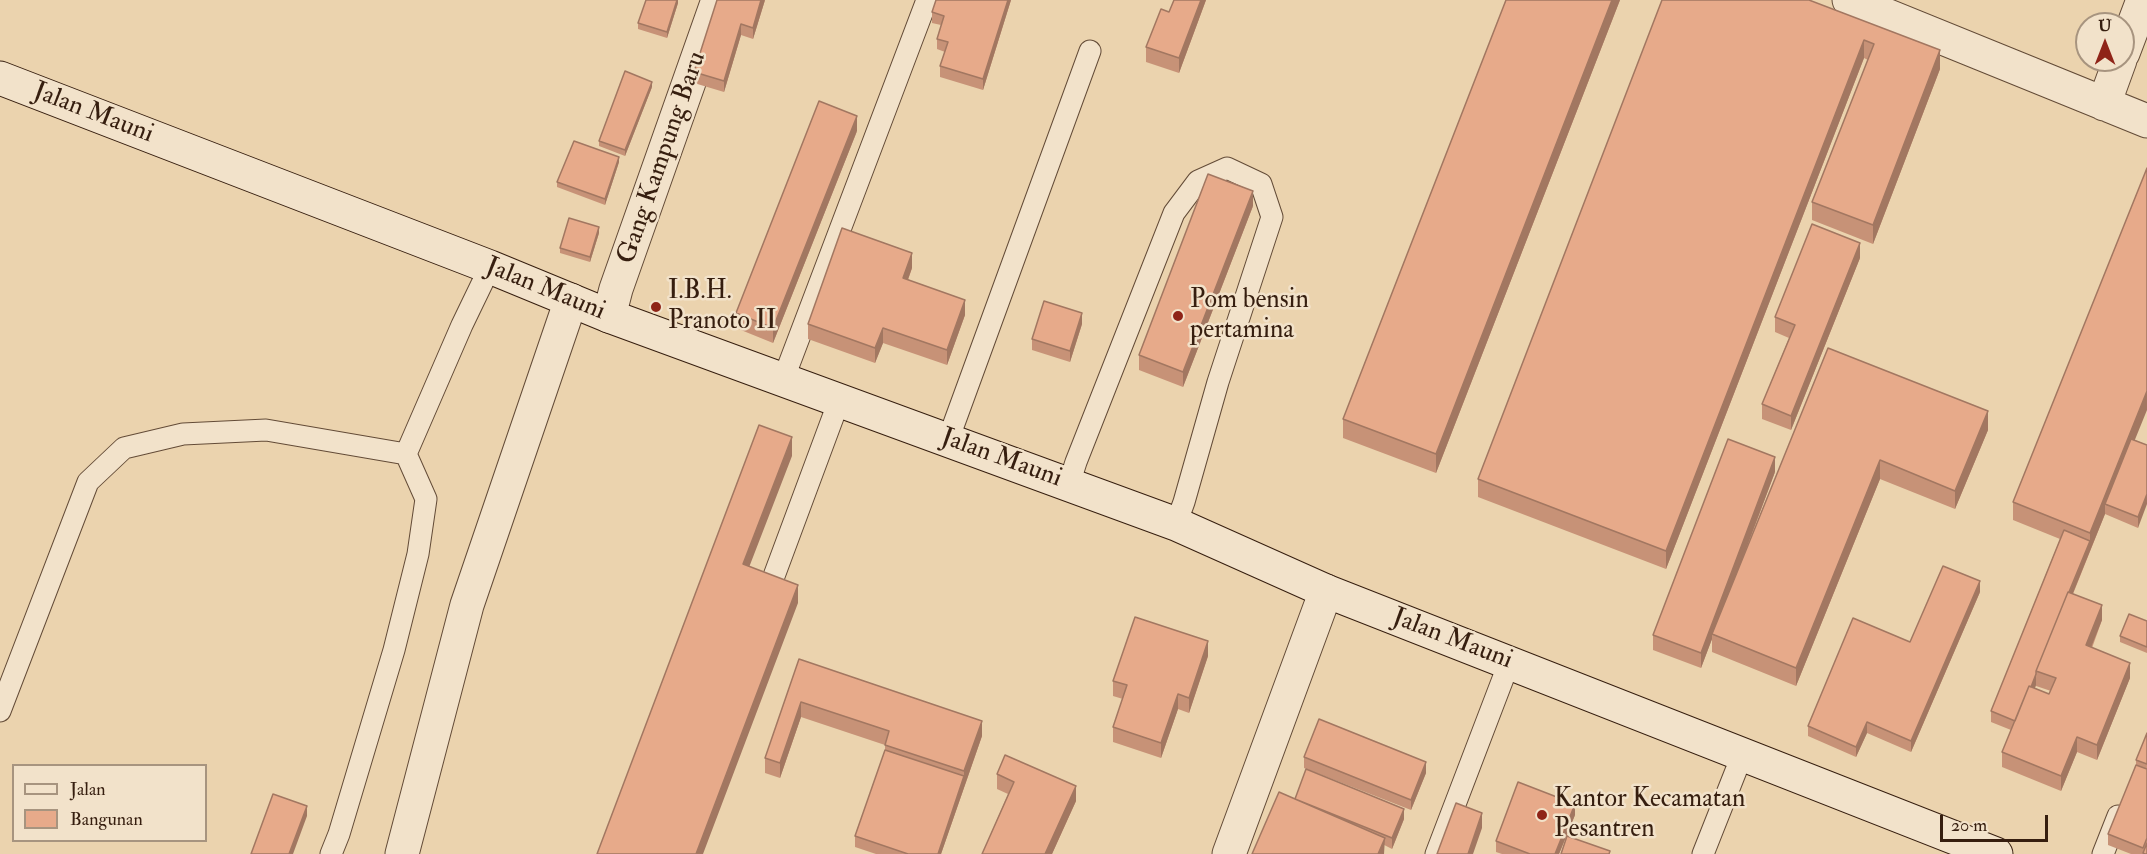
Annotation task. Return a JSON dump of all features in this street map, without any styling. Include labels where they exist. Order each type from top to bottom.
[{"type":"main road","name":"Gang Kampung Baru","points":[[609,316],[616,289],[718,0]]},
{"type":"main road","points":[[1849,0],[2147,121]]},
{"type":"main road","points":[[2135,21],[2143,0]]},
{"type":"main road","points":[[2104,104],[2116,72]]},
{"type":"main road","name":"Jalan Mauni","points":[[0,78],[490,267],[609,316],[1176,524],[1326,591],[1996,854]]},
{"type":"main road","points":[[402,854],[468,605],[571,300]]},
{"type":"main road","points":[[1228,854],[1326,591]]},
{"type":"lane","points":[[783,380],[927,0]]},
{"type":"lane","points":[[948,440],[1090,51]]},
{"type":"lane","points":[[1069,484],[1174,213],[1198,181],[1227,168],[1262,184],[1272,217],[1218,382],[1176,524]]},
{"type":"lane","points":[[331,854],[394,650],[418,554],[426,499],[406,454],[490,267]]},
{"type":"lane","points":[[774,576],[838,401]]},
{"type":"lane","points":[[0,711],[87,482],[124,448],[183,434],[266,430],[406,454]]},
{"type":"lane","points":[[1436,854],[1509,663]]},
{"type":"lane","points":[[1703,854],[1743,753]]},
{"type":"lane","points":[[2103,854],[2123,802]]},
{"type":"building","points":[[646,0],[677,0],[667,32],[638,23]]},
{"type":"building","points":[[717,0],[761,0],[753,28],[741,24],[724,81],[694,72]]},
{"type":"building","points":[[936,0],[1008,0],[983,79],[940,66],[948,42],[937,39],[944,16],[932,12]]},
{"type":"building","points":[[1174,0],[1201,0],[1179,58],[1146,47],[1161,9],[1169,12]]},
{"type":"building","points":[[1506,0],[1612,0],[1436,454],[1343,419]]},
{"type":"building","points":[[1662,0],[1809,0],[1940,50],[1873,225],[1812,202],[1874,44],[1864,40],[1666,551],[1478,479]]},
{"type":"building","points":[[625,71],[652,82],[625,150],[599,141]]},
{"type":"building","points":[[819,101],[857,116],[773,328],[736,313]]},
{"type":"building","points":[[574,141],[619,157],[605,199],[557,182]]},
{"type":"building","points":[[2147,168],[2147,391],[2090,533],[2013,502]]},
{"type":"building","points":[[1208,174],[1253,191],[1183,372],[1139,355]]},
{"type":"building","points":[[569,218],[599,227],[590,257],[560,248]]},
{"type":"building","points":[[1812,224],[1860,243],[1791,416],[1762,404],[1795,325],[1775,317]]},
{"type":"building","points":[[842,228],[912,253],[903,278],[965,300],[947,350],[883,328],[875,348],[808,324]]},
{"type":"building","points":[[1044,301],[1082,313],[1070,351],[1032,339]]},
{"type":"building","points":[[1828,348],[1988,411],[1955,491],[1880,460],[1796,668],[1712,634]]},
{"type":"building","points":[[759,425],[792,437],[743,564],[798,585],[696,854],[597,854]]},
{"type":"building","points":[[1728,439],[1775,457],[1701,653],[1653,635]]},
{"type":"building","points":[[2131,439],[2147,445],[2147,494],[2138,517],[2105,504]]},
{"type":"building","points":[[2064,530],[2090,541],[2015,721],[1991,711]]},
{"type":"building","points":[[1943,566],[1980,581],[1911,741],[1867,722],[1856,747],[1808,726],[1853,618],[1910,642]]},
{"type":"building","points":[[2068,592],[2102,605],[2086,645],[2130,663],[2097,745],[2077,737],[2061,776],[2002,752],[2029,686],[2049,694],[2056,678],[2036,671]]},
{"type":"building","points":[[2129,614],[2147,621],[2147,647],[2120,636]]},
{"type":"building","points":[[1135,617],[1208,641],[1189,698],[1178,694],[1161,743],[1113,727],[1127,685],[1113,681]]},
{"type":"building","points":[[799,659],[982,721],[964,771],[885,745],[889,731],[801,702],[780,763],[765,758]]},
{"type":"building","points":[[1319,719],[1426,762],[1411,800],[1304,757]]},
{"type":"building","points":[[2147,733],[2147,764],[2136,760]]},
{"type":"building","points":[[885,750],[964,776],[938,854],[908,854],[855,836]]},
{"type":"building","points":[[1005,755],[1076,786],[1045,854],[982,854],[1014,782],[997,774]]},
{"type":"building","points":[[2136,765],[2147,769],[2147,838],[2143,848],[2108,834]]},
{"type":"building","points":[[1306,769],[1404,809],[1392,838],[1295,799]]},
{"type":"building","points":[[1518,782],[1575,804],[1555,854],[1530,854],[1496,841]]},
{"type":"building","points":[[1279,792],[1385,838],[1378,854],[1252,854]]},
{"type":"building","points":[[273,794],[307,806],[289,854],[251,854]]},
{"type":"building","points":[[1456,803],[1482,813],[1468,854],[1437,854]]},
{"type":"building","points":[[1567,836],[1610,851],[1609,854],[1561,854]]},
{"type":"building","points":[[2147,843],[2147,854],[2145,854],[2143,853]]},
{"type":"place","name":"I.B.H. Pranoto II","points":[[656,307]]},
{"type":"place","name":"Pom bensin pertamina","points":[[1178,316]]},
{"type":"place","name":"Kantor Kecamatan Pesantren","points":[[1542,815]]}]
